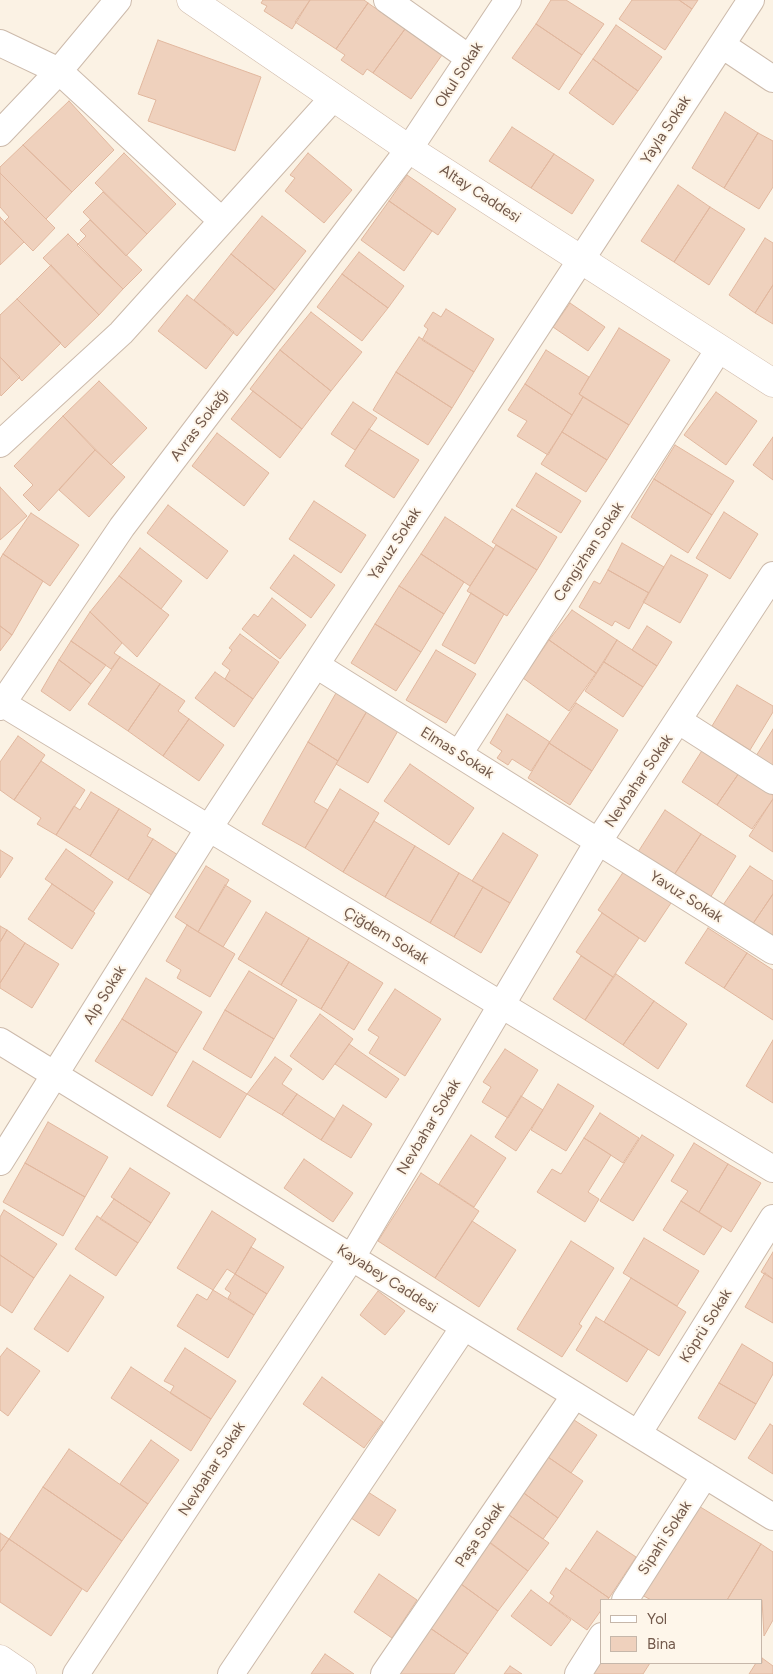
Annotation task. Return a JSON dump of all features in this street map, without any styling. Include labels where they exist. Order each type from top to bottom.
[{"type":"main road","name":"Altay Caddesi","points":[[191,0],[409,149],[773,383]]},
{"type":"main road","points":[[0,1659],[22,1674]]},
{"type":"street","points":[[0,133],[59,71],[118,0]]},
{"type":"street","points":[[387,0],[470,58]]},
{"type":"street","name":"Okul Sokak","points":[[409,149],[508,0]]},
{"type":"street","name":"Yayla Sokak","points":[[581,259],[751,0]]},
{"type":"street","points":[[0,43],[59,71],[222,221]]},
{"type":"street","points":[[722,45],[773,79]]},
{"type":"street","points":[[0,444],[121,333],[333,98]]},
{"type":"street","name":"Avras Sokağı","points":[[1,704],[122,527],[409,149]]},
{"type":"street","name":"Yavuz Sokak","points":[[209,828],[581,259]]},
{"type":"street","name":"Cengizhan Sokak","points":[[459,754],[719,349]]},
{"type":"street","name":"Nevbahar Sokak","points":[[76,1674],[352,1257],[598,842],[773,575]]},
{"type":"street","name":"Elmas Sokak","points":[[316,665],[598,842]]},
{"type":"street","name":"Çiğdem Sokak","points":[[1,704],[773,1169]]},
{"type":"street","points":[[679,721],[773,781]]},
{"type":"street","name":"Alp Sokak","points":[[0,1162],[209,828]]},
{"type":"street","name":"Yavuz Sokak","points":[[598,842],[773,951]]},
{"type":"street","name":"Kayabey Caddesi","points":[[0,1041],[773,1517]]},
{"type":"street","name":"Köprü Sokak","points":[[638,1434],[773,1218]]},
{"type":"street","points":[[231,1674],[464,1327]]},
{"type":"street","name":"Paşa Sokak","points":[[384,1674],[575,1395]]},
{"type":"street","name":"Sipahi Sokak","points":[[626,1599],[705,1475]]},
{"type":"street","points":[[578,1674],[600,1639]]},
{"type":"building","points":[[263,0],[310,0],[292,29],[264,11],[267,6],[261,3]]},
{"type":"building","points":[[310,0],[364,0],[368,3],[336,49],[295,22]]},
{"type":"building","points":[[551,0],[566,0],[604,24],[582,55],[536,24]]},
{"type":"building","points":[[632,0],[679,0],[692,9],[665,50],[619,19]]},
{"type":"building","points":[[679,0],[698,0],[692,9]]},
{"type":"building","points":[[368,3],[405,29],[373,73],[367,69],[363,75],[341,60],[345,55],[336,49]]},
{"type":"building","points":[[536,24],[582,55],[559,90],[512,58]]},
{"type":"building","points":[[616,25],[662,57],[638,91],[593,59]]},
{"type":"building","points":[[405,29],[442,55],[411,99],[373,73]]},
{"type":"building","points":[[158,40],[261,77],[235,151],[148,121],[156,100],[138,94]]},
{"type":"building","points":[[593,59],[638,91],[613,125],[569,93]]},
{"type":"building","points":[[69,101],[114,150],[72,192],[23,145]]},
{"type":"building","points":[[725,112],[758,133],[724,188],[692,168]]},
{"type":"building","points":[[512,127],[554,154],[531,188],[489,161]]},
{"type":"building","points":[[758,133],[773,141],[773,187],[759,209],[724,188]]},
{"type":"building","points":[[23,145],[72,192],[46,219],[0,173],[0,167]]},
{"type":"building","points":[[124,153],[176,204],[147,234],[95,183]]},
{"type":"building","points":[[308,153],[352,190],[324,223],[285,191],[295,178],[290,175]]},
{"type":"building","points":[[554,154],[594,180],[572,214],[531,188]]},
{"type":"building","points":[[0,173],[55,228],[33,251],[4,222],[9,217],[0,207]]},
{"type":"building","points":[[407,175],[456,209],[438,235],[389,201]]},
{"type":"building","points":[[678,185],[710,207],[674,262],[641,241]]},
{"type":"building","points":[[103,192],[147,234],[126,256],[83,212]]},
{"type":"building","points":[[389,201],[432,231],[404,271],[361,240]]},
{"type":"building","points":[[710,207],[745,229],[709,285],[674,262]]},
{"type":"building","points":[[262,216],[306,251],[275,290],[231,254]]},
{"type":"building","points":[[0,217],[24,242],[0,265]]},
{"type":"building","points":[[90,220],[142,270],[123,289],[77,245],[86,236],[80,230]]},
{"type":"building","points":[[68,234],[123,289],[99,315],[43,258]]},
{"type":"building","points":[[765,238],[773,243],[773,285],[755,313],[729,295]]},
{"type":"building","points":[[359,252],[404,286],[388,308],[342,274]]},
{"type":"building","points":[[231,254],[275,290],[237,336],[194,300]]},
{"type":"building","points":[[51,265],[99,315],[65,348],[17,299]]},
{"type":"building","points":[[342,274],[388,308],[362,341],[317,307]]},
{"type":"building","points":[[773,285],[773,324],[755,313]]},
{"type":"building","points":[[187,295],[234,332],[206,369],[158,331]]},
{"type":"building","points":[[17,299],[61,343],[22,381],[0,357],[0,315]]},
{"type":"building","points":[[570,303],[605,327],[588,351],[553,327]]},
{"type":"building","points":[[446,309],[494,339],[474,372],[422,340],[428,329],[424,326],[433,312],[441,317]]},
{"type":"building","points":[[311,312],[362,352],[331,391],[280,350]]},
{"type":"building","points":[[619,328],[670,360],[629,425],[579,394]]},
{"type":"building","points":[[419,337],[474,372],[452,408],[396,372]]},
{"type":"building","points":[[280,350],[331,391],[302,429],[250,389]]},
{"type":"building","points":[[546,350],[589,377],[579,394],[583,397],[572,415],[525,384]]},
{"type":"building","points":[[0,357],[20,377],[1,396],[0,394]]},
{"type":"building","points":[[396,372],[452,408],[428,445],[373,410]]},
{"type":"building","points":[[99,381],[147,428],[111,465],[63,416]]},
{"type":"building","points":[[525,384],[572,415],[548,455],[517,436],[527,421],[508,410]]},
{"type":"building","points":[[253,391],[302,429],[280,458],[231,419]]},
{"type":"building","points":[[716,392],[757,421],[726,465],[684,435]]},
{"type":"building","points":[[583,397],[629,425],[607,460],[562,432]]},
{"type":"building","points":[[353,402],[377,418],[355,450],[331,434]]},
{"type":"building","points":[[63,416],[95,450],[39,511],[23,495],[33,485],[14,466]]},
{"type":"building","points":[[369,429],[419,460],[394,498],[345,466]]},
{"type":"building","points":[[562,432],[607,460],[586,492],[541,464]]},
{"type":"building","points":[[217,433],[269,473],[244,506],[192,466]]},
{"type":"building","points":[[773,437],[773,480],[753,465]]},
{"type":"building","points":[[675,445],[734,481],[712,515],[654,479]]},
{"type":"building","points":[[95,450],[125,477],[89,517],[59,490]]},
{"type":"building","points":[[536,473],[581,501],[561,533],[516,506]]},
{"type":"building","points":[[654,479],[712,515],[688,553],[631,517]]},
{"type":"building","points":[[0,487],[27,516],[0,540]]},
{"type":"building","points":[[314,501],[366,535],[341,573],[289,539]]},
{"type":"building","points":[[168,505],[228,551],[207,579],[147,533]]},
{"type":"building","points":[[512,509],[557,537],[537,570],[492,542]]},
{"type":"building","points":[[724,512],[758,534],[730,579],[696,558]]},
{"type":"building","points":[[31,513],[79,545],[50,586],[3,554]]},
{"type":"building","points":[[445,517],[494,549],[470,586],[421,554]]},
{"type":"building","points":[[622,543],[664,567],[649,593],[608,570]]},
{"type":"building","points":[[496,545],[537,570],[507,616],[467,591]]},
{"type":"building","points":[[140,548],[182,581],[161,609],[119,576]]},
{"type":"building","points":[[3,554],[43,581],[12,635],[0,626],[0,559]]},
{"type":"building","points":[[421,554],[464,582],[444,614],[399,586]]},
{"type":"building","points":[[294,555],[335,585],[311,618],[270,588]]},
{"type":"building","points":[[671,555],[708,575],[680,623],[643,602]]},
{"type":"building","points":[[608,570],[649,593],[629,629],[615,621],[612,626],[579,607],[594,581],[600,584]]},
{"type":"building","points":[[119,576],[169,615],[137,657],[90,612]]},
{"type":"building","points":[[399,586],[444,614],[421,652],[375,624]]},
{"type":"building","points":[[471,593],[504,614],[475,664],[442,645]]},
{"type":"building","points":[[272,598],[306,625],[280,659],[242,629],[254,614],[258,617]]},
{"type":"building","points":[[572,610],[617,640],[596,673],[549,640]]},
{"type":"building","points":[[90,612],[122,643],[114,653],[120,657],[111,669],[71,641]]},
{"type":"building","points":[[375,624],[421,652],[396,691],[351,663]]},
{"type":"building","points":[[0,626],[12,635],[0,651]]},
{"type":"building","points":[[647,626],[672,642],[657,666],[632,650]]},
{"type":"building","points":[[240,634],[279,662],[253,699],[225,679],[230,670],[222,664],[232,650],[229,648]]},
{"type":"building","points":[[549,640],[596,673],[569,711],[523,678]]},
{"type":"building","points":[[617,640],[657,666],[643,687],[604,662]]},
{"type":"building","points":[[71,641],[106,665],[91,684],[59,660]]},
{"type":"building","points":[[436,650],[476,674],[446,723],[406,700]]},
{"type":"building","points":[[120,657],[160,684],[128,731],[88,704]]},
{"type":"building","points":[[59,660],[91,684],[70,711],[41,691]]},
{"type":"building","points":[[604,662],[643,687],[623,717],[585,691]]},
{"type":"building","points":[[215,672],[253,699],[234,727],[195,698]]},
{"type":"building","points":[[160,684],[185,701],[178,711],[189,719],[163,756],[128,731]]},
{"type":"building","points":[[737,685],[773,706],[773,712],[750,750],[712,726]]},
{"type":"building","points":[[336,693],[367,711],[338,761],[308,742]]},
{"type":"building","points":[[576,703],[618,730],[592,771],[549,743]]},
{"type":"building","points":[[367,711],[399,729],[368,783],[336,764]]},
{"type":"building","points":[[507,714],[550,742],[531,771],[512,759],[508,765],[497,758],[502,751],[490,743]]},
{"type":"building","points":[[189,719],[224,745],[199,781],[163,756]]},
{"type":"building","points":[[773,729],[773,767],[756,756]]},
{"type":"building","points":[[18,736],[45,755],[14,800],[0,790],[0,762]]},
{"type":"building","points":[[308,742],[338,761],[314,802],[328,810],[305,848],[262,824]]},
{"type":"building","points":[[549,743],[592,771],[570,805],[528,778]]},
{"type":"building","points":[[703,749],[739,773],[717,805],[682,782]]},
{"type":"building","points":[[41,761],[85,790],[56,835],[37,824],[41,818],[14,800]]},
{"type":"building","points":[[410,764],[474,808],[449,845],[384,801]]},
{"type":"building","points":[[739,773],[773,795],[773,799],[752,829],[717,805]]},
{"type":"building","points":[[340,789],[379,813],[343,872],[305,848]]},
{"type":"building","points":[[91,792],[119,809],[90,856],[56,835],[74,806],[80,810]]},
{"type":"building","points":[[773,799],[773,852],[749,836]]},
{"type":"building","points":[[119,809],[151,829],[147,836],[153,839],[128,880],[90,856]]},
{"type":"building","points":[[665,810],[701,834],[674,875],[638,852]]},
{"type":"building","points":[[374,821],[415,846],[385,897],[343,872]]},
{"type":"building","points":[[503,833],[538,855],[510,903],[472,881]]},
{"type":"building","points":[[701,834],[736,856],[710,898],[674,875]]},
{"type":"building","points":[[153,839],[178,855],[153,896],[128,880]]},
{"type":"building","points":[[415,846],[459,873],[430,923],[385,897]]},
{"type":"building","points":[[66,849],[113,882],[93,912],[45,879]]},
{"type":"building","points":[[0,850],[13,858],[0,878]]},
{"type":"building","points":[[206,866],[229,880],[198,932],[175,917]]},
{"type":"building","points":[[750,866],[773,881],[773,894],[752,925],[723,905]]},
{"type":"building","points":[[624,871],[671,903],[645,942],[598,910]]},
{"type":"building","points":[[459,873],[483,887],[454,937],[430,923]]},
{"type":"building","points":[[52,884],[95,913],[72,949],[28,919]]},
{"type":"building","points":[[225,885],[251,901],[223,947],[198,932]]},
{"type":"building","points":[[483,887],[510,903],[481,953],[454,937]]},
{"type":"building","points":[[773,894],[773,938],[752,925]]},
{"type":"building","points":[[266,912],[309,938],[281,985],[238,959]]},
{"type":"building","points":[[602,913],[639,938],[613,977],[576,952]]},
{"type":"building","points":[[187,925],[235,954],[210,997],[177,978],[181,970],[166,961]]},
{"type":"building","points":[[0,926],[7,930],[0,942]]},
{"type":"building","points":[[708,928],[747,953],[724,988],[685,963]]},
{"type":"building","points":[[7,930],[25,943],[0,983],[0,942]]},
{"type":"building","points":[[309,938],[349,962],[321,1009],[281,985]]},
{"type":"building","points":[[25,943],[59,964],[32,1008],[0,988],[0,983]]},
{"type":"building","points":[[747,953],[773,970],[773,1020],[724,988]]},
{"type":"building","points":[[581,956],[613,977],[585,1020],[553,999]]},
{"type":"building","points":[[349,962],[383,983],[354,1030],[321,1009]]},
{"type":"building","points":[[249,971],[297,1000],[274,1039],[225,1010]]},
{"type":"building","points":[[616,974],[654,1001],[623,1045],[585,1020]]},
{"type":"building","points":[[146,978],[202,1012],[177,1053],[122,1019]]},
{"type":"building","points":[[395,989],[441,1019],[405,1076],[369,1053],[379,1037],[368,1030]]},
{"type":"building","points":[[654,1001],[687,1024],[658,1069],[623,1045]]},
{"type":"building","points":[[225,1010],[274,1039],[251,1078],[203,1049]]},
{"type":"building","points":[[320,1014],[353,1039],[323,1080],[290,1056]]},
{"type":"building","points":[[122,1019],[177,1053],[152,1096],[95,1061]]},
{"type":"building","points":[[773,1040],[773,1103],[746,1086]]},
{"type":"building","points":[[349,1044],[399,1079],[386,1098],[335,1064]]},
{"type":"building","points":[[505,1049],[538,1070],[508,1118],[482,1102],[491,1087],[483,1082]]},
{"type":"building","points":[[275,1057],[292,1069],[282,1084],[297,1094],[282,1115],[247,1094]]},
{"type":"building","points":[[193,1061],[247,1094],[220,1138],[167,1106]]},
{"type":"building","points":[[558,1084],[594,1106],[566,1151],[531,1130]]},
{"type":"building","points":[[297,1094],[335,1119],[321,1140],[282,1115]]},
{"type":"building","points":[[521,1096],[543,1110],[516,1151],[495,1137]]},
{"type":"building","points":[[343,1105],[372,1124],[351,1158],[321,1140]]},
{"type":"building","points":[[600,1113],[639,1138],[623,1163],[584,1138]]},
{"type":"building","points":[[48,1122],[108,1157],[85,1197],[25,1163]]},
{"type":"building","points":[[471,1135],[506,1158],[474,1207],[439,1184]]},
{"type":"building","points":[[642,1135],[674,1155],[633,1221],[600,1201]]},
{"type":"building","points":[[584,1138],[611,1155],[588,1192],[599,1199],[585,1222],[537,1192],[552,1169],[561,1174]]},
{"type":"building","points":[[694,1143],[728,1164],[699,1212],[681,1201],[688,1191],[671,1181]]},
{"type":"building","points":[[304,1159],[353,1193],[333,1222],[284,1188]]},
{"type":"building","points":[[25,1163],[85,1197],[63,1236],[3,1202]]},
{"type":"building","points":[[728,1164],[761,1183],[731,1232],[699,1212]]},
{"type":"building","points":[[130,1168],[170,1193],[151,1223],[111,1197]]},
{"type":"building","points":[[421,1173],[479,1211],[435,1278],[378,1241]]},
{"type":"building","points":[[114,1199],[151,1223],[138,1243],[100,1219]]},
{"type":"building","points":[[681,1201],[722,1227],[704,1255],[663,1230]]},
{"type":"building","points":[[4,1210],[57,1244],[34,1278],[0,1255],[0,1217]]},
{"type":"building","points":[[212,1211],[256,1239],[235,1274],[227,1269],[213,1290],[177,1268]]},
{"type":"building","points":[[97,1216],[138,1243],[116,1276],[75,1249]]},
{"type":"building","points":[[472,1221],[516,1250],[479,1307],[435,1278]]},
{"type":"building","points":[[644,1238],[699,1271],[677,1306],[623,1273]]},
{"type":"building","points":[[571,1241],[614,1268],[579,1324],[582,1326],[562,1357],[517,1329]]},
{"type":"building","points":[[251,1247],[284,1267],[267,1294],[235,1274]]},
{"type":"building","points":[[773,1252],[773,1279],[761,1272]]},
{"type":"building","points":[[0,1255],[34,1278],[12,1313],[0,1305]]},
{"type":"building","points":[[765,1273],[773,1279],[773,1323],[745,1307]]},
{"type":"building","points":[[235,1274],[267,1294],[254,1315],[228,1298],[231,1293],[225,1289]]},
{"type":"building","points":[[70,1275],[104,1297],[68,1352],[34,1329]]},
{"type":"building","points":[[631,1278],[686,1312],[659,1356],[604,1322]]},
{"type":"building","points":[[213,1290],[254,1315],[228,1358],[177,1326],[197,1294],[207,1300]]},
{"type":"building","points":[[378,1291],[405,1311],[385,1335],[360,1315]]},
{"type":"building","points":[[596,1317],[648,1349],[627,1382],[576,1350]]},
{"type":"building","points":[[742,1344],[773,1363],[773,1374],[756,1404],[719,1383]]},
{"type":"building","points":[[7,1348],[40,1371],[8,1416],[0,1410],[0,1357]]},
{"type":"building","points":[[185,1348],[236,1381],[211,1419],[170,1393],[174,1386],[164,1381]]},
{"type":"building","points":[[131,1367],[211,1419],[191,1451],[111,1398]]},
{"type":"building","points":[[322,1377],[383,1422],[364,1448],[303,1404]]},
{"type":"building","points":[[719,1383],[756,1404],[735,1440],[698,1418]]},
{"type":"building","points":[[571,1418],[597,1435],[571,1473],[545,1455]]},
{"type":"building","points":[[770,1424],[773,1426],[773,1474],[748,1458]]},
{"type":"building","points":[[151,1440],[179,1460],[148,1504],[120,1484]]},
{"type":"building","points":[[69,1449],[148,1504],[122,1541],[43,1487]]},
{"type":"building","points":[[545,1455],[583,1481],[558,1518],[521,1491]]},
{"type":"building","points":[[43,1487],[122,1541],[87,1592],[9,1539]]},
{"type":"building","points":[[521,1491],[558,1518],[543,1539],[506,1513]]},
{"type":"building","points":[[368,1492],[396,1510],[379,1536],[351,1518]]},
{"type":"building","points":[[697,1505],[761,1544],[728,1599],[649,1599],[642,1595]]},
{"type":"building","points":[[506,1513],[549,1543],[528,1571],[487,1540]]},
{"type":"building","points":[[597,1531],[636,1557],[609,1598],[570,1571]]},
{"type":"building","points":[[0,1533],[9,1539],[0,1552]]},
{"type":"building","points":[[9,1539],[82,1589],[51,1636],[0,1602],[0,1552]]},
{"type":"building","points":[[490,1543],[528,1571],[498,1611],[461,1584]]},
{"type":"building","points":[[761,1544],[773,1552],[773,1620],[764,1636],[763,1599],[728,1599]]},
{"type":"building","points":[[566,1568],[609,1598],[600,1599],[600,1612],[587,1630],[549,1603],[554,1596],[550,1593]]},
{"type":"building","points":[[379,1574],[417,1600],[392,1638],[354,1612]]},
{"type":"building","points":[[461,1584],[498,1611],[468,1654],[430,1628]]},
{"type":"building","points":[[531,1590],[571,1620],[551,1646],[511,1616]]},
{"type":"building","points":[[430,1628],[468,1654],[454,1674],[399,1674]]},
{"type":"building","points":[[325,1654],[354,1674],[311,1674]]},
{"type":"building","points":[[763,1659],[773,1666],[773,1674],[749,1674],[755,1664],[763,1664]]},
{"type":"building","points":[[600,1660],[600,1664],[649,1664],[643,1674],[589,1674]]},
{"type":"building","points":[[510,1666],[522,1674],[504,1674]]}]
